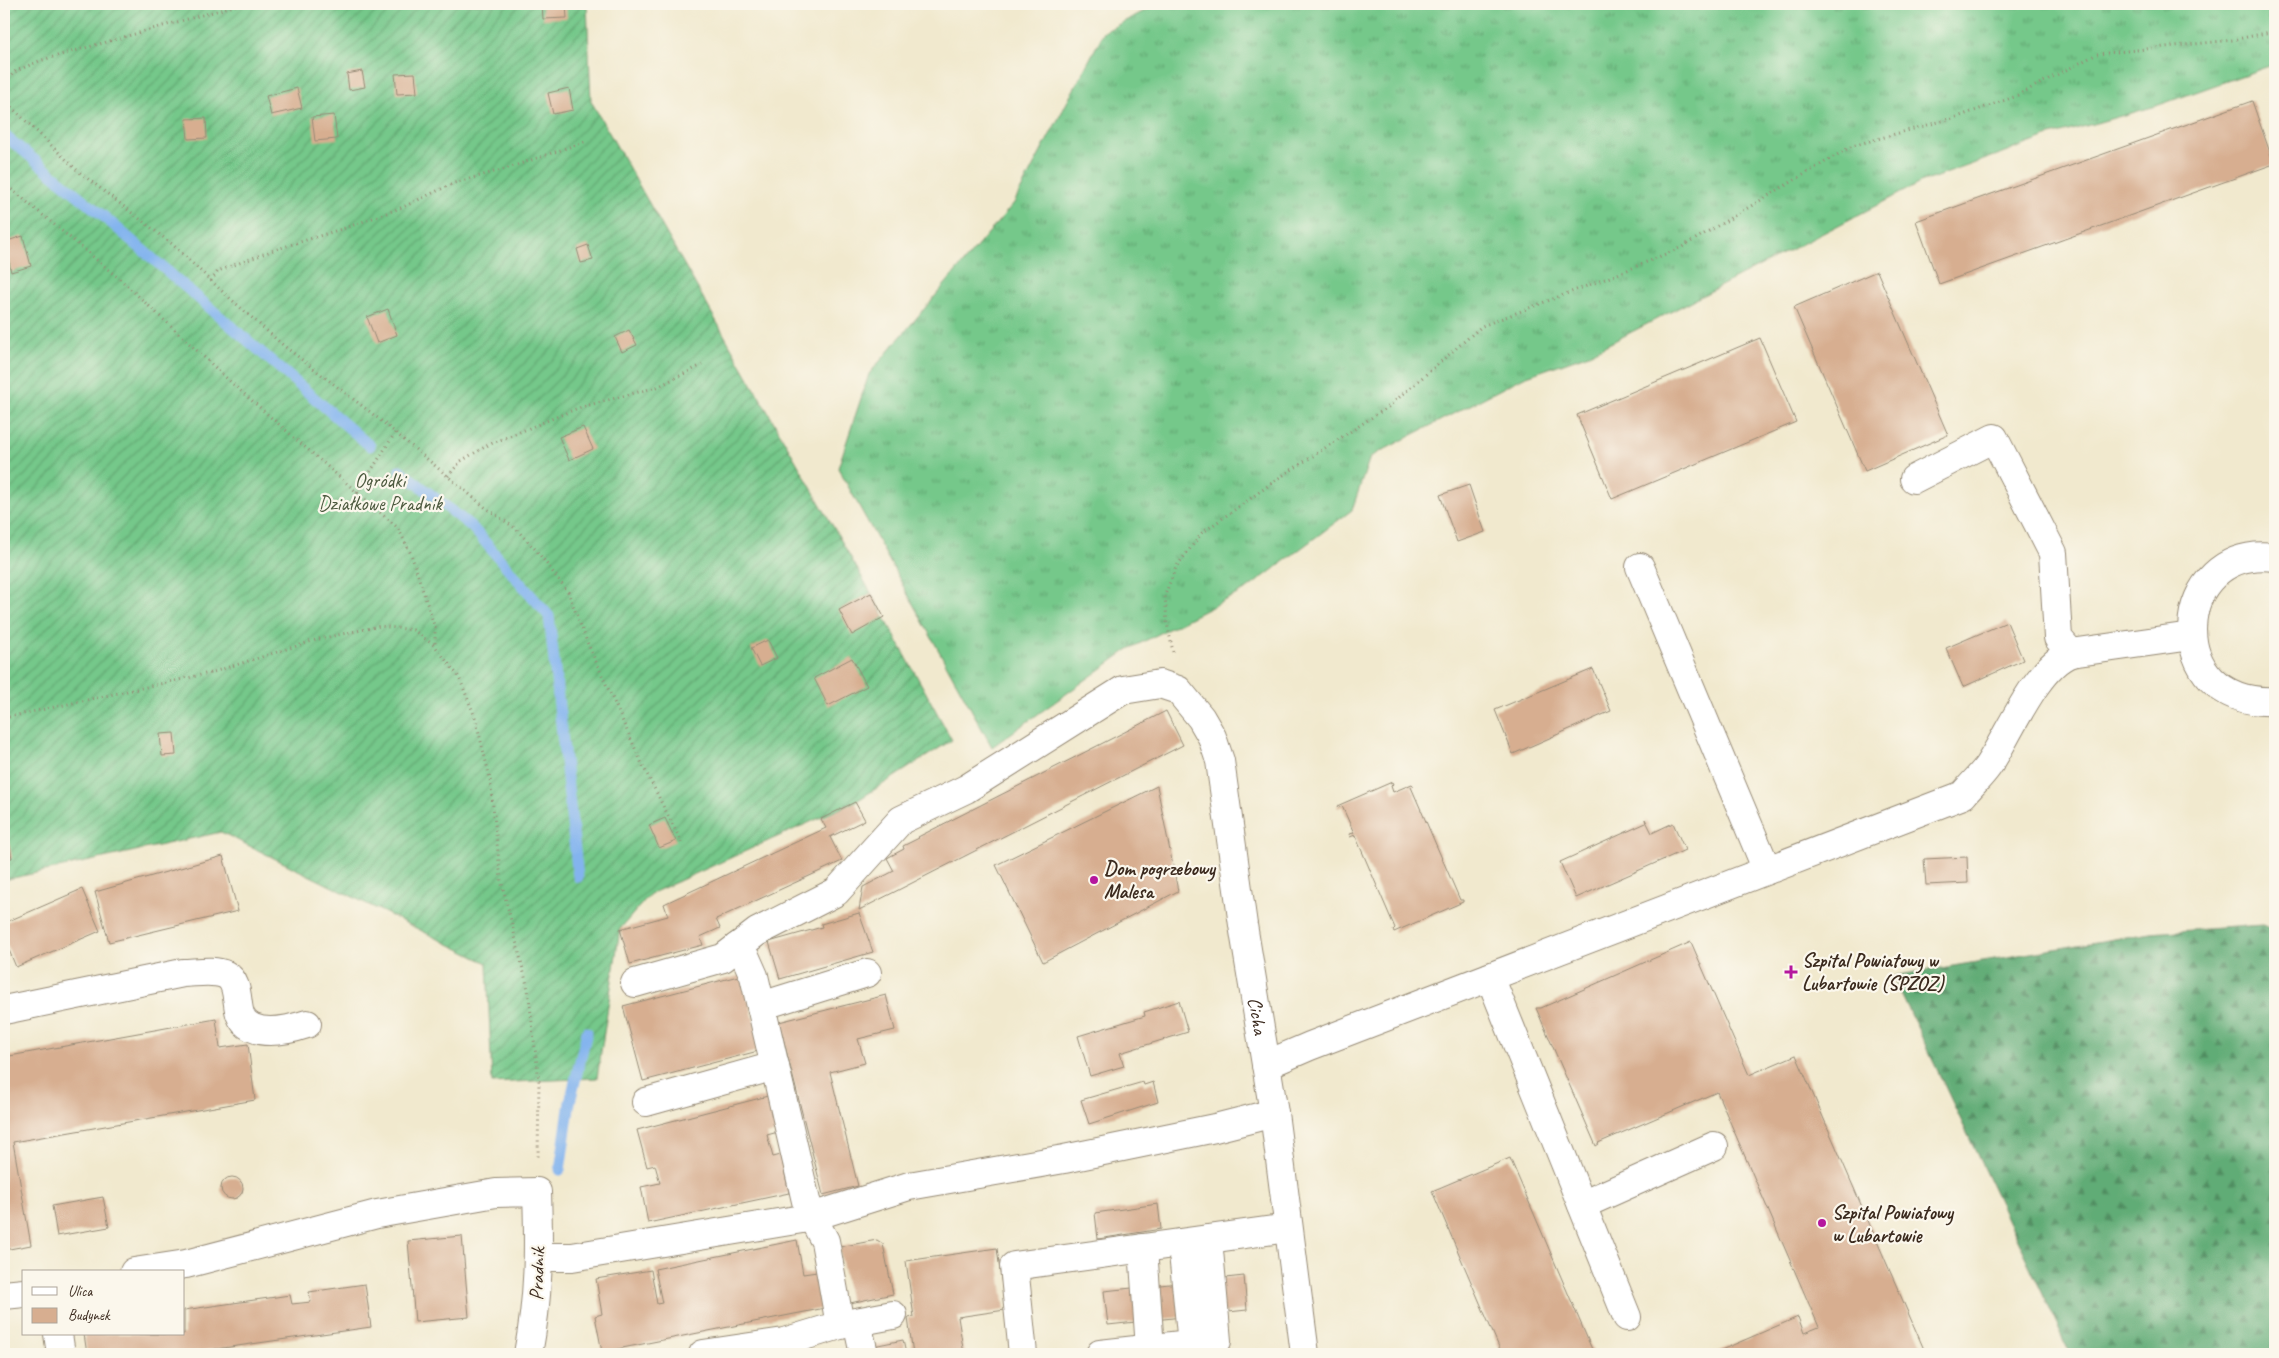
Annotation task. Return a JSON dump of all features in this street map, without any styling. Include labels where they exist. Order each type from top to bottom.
[{"type":"street","points":[[1914,479],[1994,438],[2053,553],[2058,638],[2071,653]]},
{"type":"street","points":[[2275,557],[2261,555],[2237,560],[2217,572],[2202,591],[2193,612],[2191,636],[2198,660],[2212,680],[2232,695],[2256,702],[2275,701]]},
{"type":"street","points":[[1640,567],[1767,870]]},
{"type":"street","points":[[1266,1065],[1963,794],[1987,767],[2036,685],[2062,657],[2071,653],[2191,636]]},
{"type":"street","points":[[636,983],[723,958],[756,932],[836,892],[901,820],[966,789],[1123,690],[1160,684],[1178,690]]},
{"type":"street","name":"Cicha","points":[[1178,690],[1201,718],[1212,737],[1220,761],[1243,925],[1274,1114],[1305,1354]]},
{"type":"street","points":[[737,947],[746,958],[754,976],[806,1201],[825,1241],[848,1324],[864,1354]]},
{"type":"street","points":[[4,1010],[183,973],[210,972],[224,974],[232,980],[240,1016],[250,1025],[261,1030],[277,1032],[308,1024]]},
{"type":"street","points":[[761,1006],[867,973]]},
{"type":"street","points":[[1490,977],[1628,1317]]},
{"type":"street","points":[[646,1102],[775,1066]]},
{"type":"street","points":[[539,1257],[572,1257],[651,1243],[703,1237],[812,1217],[908,1186],[1064,1158],[1215,1128],[1274,1114]]},
{"type":"street","points":[[1582,1205],[1714,1146]]},
{"type":"street","points":[[146,1270],[195,1262],[377,1214],[496,1193],[537,1192]]},
{"type":"street","name":"Pradnik","points":[[528,1354],[536,1310],[539,1257],[537,1192]]},
{"type":"street","points":[[1023,1354],[1014,1266],[1288,1228]]},
{"type":"street","points":[[1100,1354],[1217,1341],[1195,1241]]},
{"type":"street","points":[[1143,1248],[1150,1349]]},
{"type":"street","points":[[4,1296],[22,1293]]},
{"type":"street","points":[[703,1354],[784,1342],[848,1324],[893,1314]]},
{"type":"street","points":[[58,1336],[61,1354]]},
{"type":"path","points":[[4,82],[16,72],[39,61],[241,4]]},
{"type":"path","points":[[1178,690],[1167,623],[1165,595],[1176,567],[1202,533],[1279,478],[1388,408],[1482,326],[1618,274],[1682,247],[1852,146],[1960,116],[2014,97],[2097,54],[2234,40],[2275,31]]},
{"type":"path","points":[[4,100],[78,171],[172,244],[210,281],[284,346],[320,372],[486,508],[515,528],[536,550],[568,592],[587,642],[682,843]]},
{"type":"path","points":[[210,281],[218,271],[403,207],[454,183],[505,169],[587,141]]},
{"type":"path","points":[[4,183],[128,286],[235,386],[398,528],[410,554],[435,628],[435,646]]},
{"type":"path","points":[[448,476],[461,462],[488,445],[578,408],[657,387],[702,365]]},
{"type":"path","points":[[357,493],[395,433]]},
{"type":"path","points":[[4,718],[210,673],[320,640],[380,626],[412,630],[435,646],[459,677],[475,717],[490,778],[501,880],[528,989],[539,1081],[537,1192]]},
{"type":"green space","name":"Ogródki Działkowe Pradnik","points":[[4,4],[587,4],[591,101],[871,593],[952,740],[855,802],[650,894],[620,929],[597,1078],[492,1083],[487,963],[221,832],[4,880]]},
{"type":"green space","points":[[1158,4],[2275,4],[2275,64],[2156,106],[2047,137],[1920,183],[1589,354],[1524,377],[1370,457],[1352,510],[1247,589],[1129,649],[992,747],[838,468],[869,374],[1014,203],[1104,32]]},
{"type":"green space","points":[[2262,925],[2275,929],[2275,1347],[2267,1354],[2071,1354],[1893,976],[2150,933]]},
{"type":"building","points":[[542,4],[566,4],[567,18],[543,19]]},
{"type":"building","points":[[362,71],[365,87],[349,90],[347,74]]},
{"type":"building","points":[[415,73],[417,93],[397,94],[395,74]]},
{"type":"building","points":[[297,88],[302,108],[271,115],[266,96]]},
{"type":"building","points":[[569,88],[573,110],[553,114],[548,93]]},
{"type":"building","points":[[2252,101],[2274,164],[1939,284],[1916,221]]},
{"type":"building","points":[[334,115],[337,139],[315,141],[312,117]]},
{"type":"building","points":[[206,118],[207,138],[188,139],[186,119]]},
{"type":"building","points":[[23,236],[31,266],[11,272],[4,242]]},
{"type":"building","points":[[588,245],[593,260],[581,263],[577,249]]},
{"type":"building","points":[[1877,271],[1948,435],[1865,471],[1794,307]]},
{"type":"building","points":[[388,309],[397,335],[377,343],[367,317]]},
{"type":"building","points":[[629,330],[637,345],[622,352],[615,337]]},
{"type":"building","points":[[1760,338],[1796,422],[1612,499],[1577,415]]},
{"type":"building","points":[[583,427],[593,449],[569,460],[559,437]]},
{"type":"building","points":[[1469,485],[1485,532],[1457,542],[1440,495]]},
{"type":"building","points":[[871,593],[884,617],[852,635],[839,610]]},
{"type":"building","points":[[2007,622],[2023,660],[1963,687],[1946,648]]},
{"type":"building","points":[[768,640],[777,658],[760,666],[751,648]]},
{"type":"building","points":[[852,658],[867,686],[828,706],[814,678]]},
{"type":"building","points":[[1593,669],[1611,711],[1513,754],[1495,710]]},
{"type":"building","points":[[1166,711],[1183,745],[859,910],[863,887],[894,871],[887,858],[904,849],[903,846]]},
{"type":"building","points":[[174,733],[176,755],[162,756],[160,734]]},
{"type":"building","points":[[1392,782],[1393,792],[1412,784],[1414,786],[1411,787],[1460,900],[1463,900],[1463,902],[1394,932],[1395,928],[1355,835],[1350,837],[1349,834],[1354,833],[1342,806],[1338,808],[1337,806]]},
{"type":"building","points":[[1157,786],[1178,891],[1043,962],[996,865]]},
{"type":"building","points":[[855,802],[865,820],[830,837],[842,861],[716,919],[720,928],[700,937],[703,945],[630,964],[620,929],[668,916],[664,904],[826,828],[821,819]]},
{"type":"building","points":[[665,818],[676,841],[659,848],[649,825]]},
{"type":"building","points":[[1645,819],[1652,833],[1673,823],[1685,850],[1576,898],[1560,862],[1646,823]]},
{"type":"building","points":[[7,833],[12,858],[4,860],[4,834]]},
{"type":"building","points":[[223,856],[238,911],[109,942],[95,892]]},
{"type":"building","points":[[1967,857],[1968,883],[1926,885],[1924,859]]},
{"type":"building","points":[[82,889],[100,931],[16,967],[4,938],[4,923]]},
{"type":"building","points":[[859,913],[873,952],[780,979],[769,942],[822,927],[821,924]]},
{"type":"building","points":[[1691,942],[1749,1075],[1796,1055],[1926,1354],[1712,1354],[1798,1317],[1804,1333],[1819,1327],[1717,1092],[1598,1143],[1596,1146],[1536,1008],[1541,1008]]},
{"type":"building","points":[[742,975],[762,1050],[643,1081],[623,1006]]},
{"type":"building","points":[[886,995],[895,1030],[858,1039],[865,1063],[830,1072],[858,1186],[823,1195],[779,1022]]},
{"type":"building","points":[[1179,1001],[1188,1032],[1120,1053],[1124,1066],[1090,1076],[1078,1036],[1145,1016],[1144,1012]]},
{"type":"building","points":[[216,1019],[220,1048],[248,1044],[255,1100],[13,1142],[31,1245],[4,1250],[4,1057]]},
{"type":"building","points":[[1143,1082],[1144,1085],[1153,1082],[1158,1102],[1089,1124],[1081,1100]]},
{"type":"building","points":[[768,1096],[778,1132],[767,1135],[773,1157],[781,1155],[789,1193],[648,1223],[641,1187],[660,1183],[655,1165],[647,1167],[637,1130]]},
{"type":"building","points":[[1510,1158],[1594,1354],[1502,1354],[1432,1191]]},
{"type":"building","points":[[228,1177],[236,1177],[243,1184],[243,1192],[236,1199],[228,1199],[221,1192],[221,1184]]},
{"type":"building","points":[[103,1197],[109,1227],[57,1236],[52,1206]]},
{"type":"building","points":[[1158,1204],[1161,1229],[1098,1239],[1095,1213]]},
{"type":"building","points":[[462,1236],[469,1317],[415,1322],[408,1241]]},
{"type":"building","points":[[797,1240],[803,1274],[817,1272],[825,1308],[602,1352],[595,1316],[602,1314],[596,1279],[651,1270],[657,1304],[662,1303],[655,1269]]},
{"type":"building","points":[[877,1240],[883,1244],[893,1294],[850,1303],[839,1247]]},
{"type":"building","points":[[997,1248],[1005,1310],[958,1317],[964,1354],[913,1354],[908,1318],[914,1317],[906,1261]]},
{"type":"building","points":[[1244,1276],[1247,1310],[1108,1325],[1104,1291]]},
{"type":"building","points":[[365,1284],[371,1327],[181,1354],[87,1354],[84,1336],[185,1336],[185,1310],[290,1295],[292,1304],[311,1302],[309,1292]]},
{"type":"building","points":[[903,1340],[906,1354],[875,1354],[873,1346]]},
{"type":"building","points":[[846,1351],[846,1354],[834,1354],[834,1353]]},
{"type":"waterway","points":[[4,135],[102,215],[370,446]]},
{"type":"waterway","points":[[400,470],[472,527],[549,616],[578,877]]},
{"type":"waterway","points":[[560,1170],[570,1102],[587,1032]]},
{"type":"place","name":"Dom pogrzebowy Malesa","points":[[1094,880]]},
{"type":"place","name":"Szpital Powiatowy w Lubartowie (SPZOZ)","points":[[1791,972]]},
{"type":"place","name":"Szpital Powiatowy w Lubartowie","points":[[1822,1223]]}]
